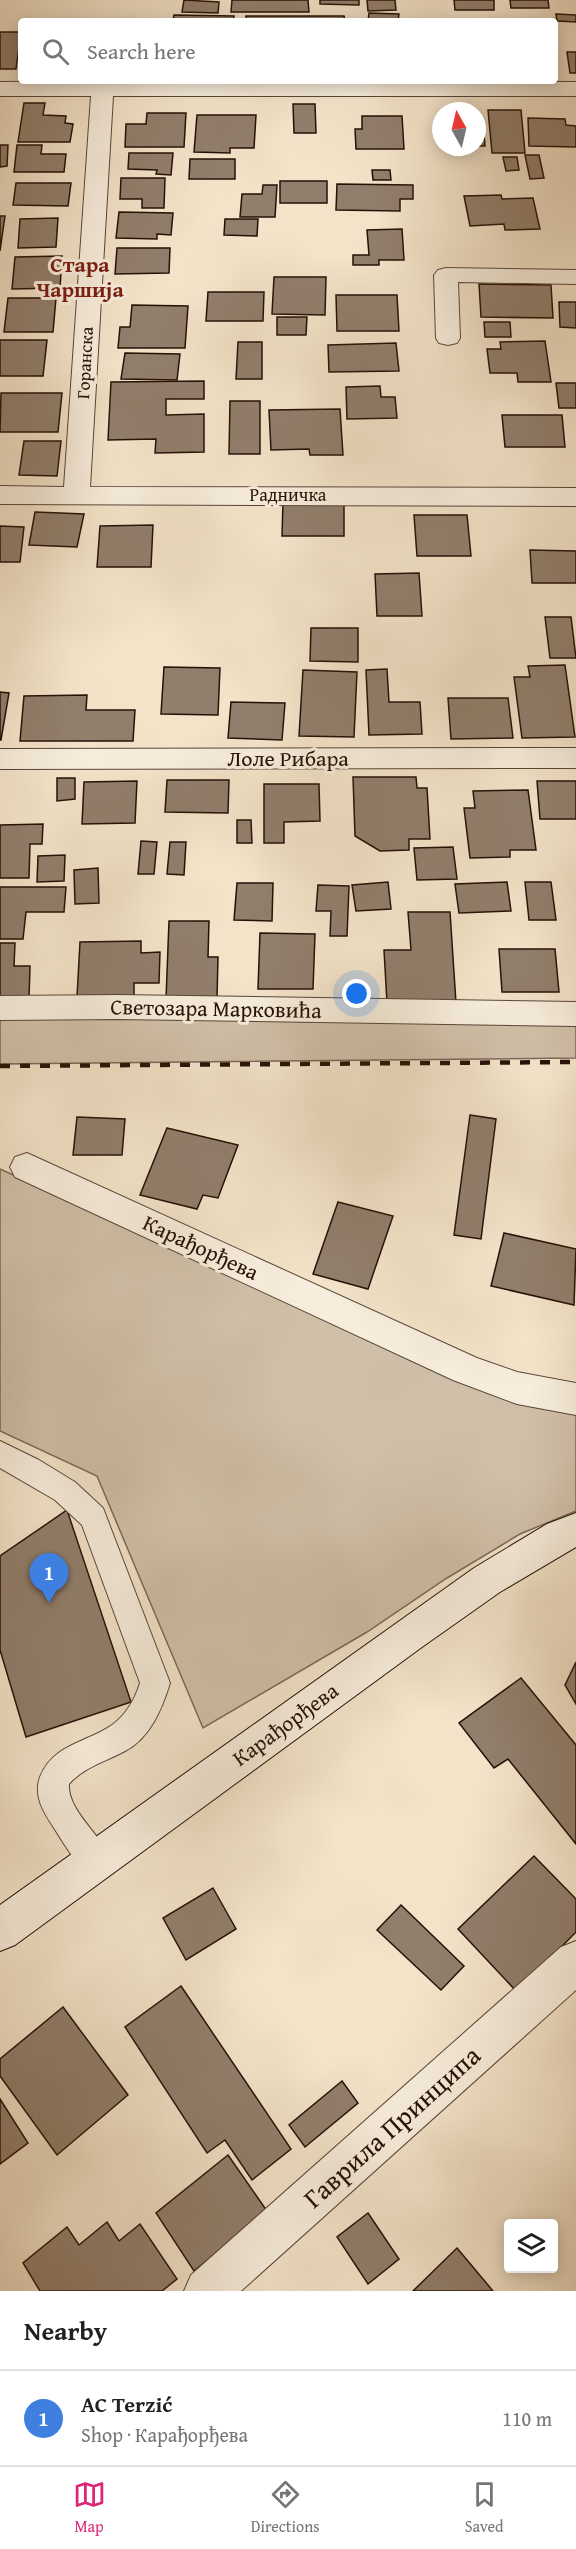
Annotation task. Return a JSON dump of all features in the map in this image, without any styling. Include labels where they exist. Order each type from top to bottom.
[{"type":"street","name":"Горанска","points":[[77,494],[102,88]]},
{"type":"street","points":[[0,89],[576,89]]},
{"type":"street","points":[[448,338],[446,275],[576,277]]},
{"type":"street","name":"Радничка","points":[[0,495],[576,497]]},
{"type":"street","name":"Лоле Рибара","points":[[0,759],[576,758]]},
{"type":"street","name":"Светозара Марковића","points":[[0,1008],[118,1007],[576,1014]]},
{"type":"street","name":"Карађорђева","points":[[27,1167],[465,1368],[517,1388],[576,1399]]},
{"type":"street","name":"Карађорђева","points":[[0,1929],[487,1580],[560,1536],[576,1530]]},
{"type":"street","name":"Гаврила Принципа","points":[[207,2291],[576,1962]]},
{"type":"lane","points":[[0,1454],[65,1491],[93,1517],[155,1683],[150,1703],[125,1734],[61,1767],[54,1778],[54,1800],[96,1860]]},
{"type":"shaded area","points":[[0,1008],[576,1013],[576,1058],[0,1064]]},
{"type":"shaded area","points":[[0,1169],[428,1367],[576,1404],[576,1511],[520,1534],[447,1578],[367,1632],[203,1728],[97,1476],[0,1431]]},
{"type":"building","points":[[184,0],[219,2],[218,13],[182,12]]},
{"type":"building","points":[[232,0],[308,0],[309,12],[231,12]]},
{"type":"building","points":[[320,0],[359,0],[359,5],[320,4]]},
{"type":"building","points":[[367,0],[395,0],[396,10],[368,11]]},
{"type":"building","points":[[454,0],[494,0],[494,10],[455,10]]},
{"type":"building","points":[[510,0],[548,0],[549,8],[511,8]]},
{"type":"building","points":[[369,13],[399,14],[398,18],[368,18]]},
{"type":"building","points":[[556,14],[576,15],[576,22],[558,21]]},
{"type":"building","points":[[174,15],[234,16],[234,18],[174,18]]},
{"type":"building","points":[[246,16],[344,16],[344,18],[246,18]]},
{"type":"building","points":[[0,32],[18,32],[16,69],[0,69]]},
{"type":"building","points":[[567,52],[576,52],[576,73],[570,73]]},
{"type":"building","points":[[24,103],[45,103],[43,115],[66,116],[65,123],[73,124],[70,142],[18,142]]},
{"type":"building","points":[[293,104],[315,104],[316,133],[294,133]]},
{"type":"building","points":[[488,110],[521,110],[525,153],[492,153]]},
{"type":"building","points":[[147,113],[186,113],[184,147],[125,147],[126,124],[146,124]]},
{"type":"building","points":[[197,115],[256,115],[254,148],[230,148],[230,153],[194,152]]},
{"type":"building","points":[[362,116],[402,116],[404,149],[356,149],[355,129],[362,129]]},
{"type":"building","points":[[528,118],[565,119],[566,125],[576,126],[576,147],[529,146]]},
{"type":"building","points":[[0,145],[8,145],[7,166],[0,167]]},
{"type":"building","points":[[17,145],[42,145],[41,154],[66,154],[64,172],[14,172]]},
{"type":"building","points":[[129,153],[173,153],[171,175],[156,174],[157,170],[128,169]]},
{"type":"building","points":[[525,155],[539,155],[544,178],[530,179]]},
{"type":"building","points":[[503,157],[517,157],[519,170],[506,171]]},
{"type":"building","points":[[190,159],[235,159],[235,179],[189,179]]},
{"type":"building","points":[[372,170],[390,170],[391,180],[373,180]]},
{"type":"building","points":[[121,178],[165,178],[164,208],[142,208],[142,199],[120,199]]},
{"type":"building","points":[[280,181],[327,181],[327,203],[280,203]]},
{"type":"building","points":[[16,183],[71,183],[68,206],[13,205]]},
{"type":"building","points":[[337,184],[413,185],[413,199],[400,199],[400,211],[336,210]]},
{"type":"building","points":[[263,185],[277,185],[275,217],[240,217],[242,194],[262,194]]},
{"type":"building","points":[[501,195],[502,199],[533,198],[540,229],[505,230],[504,224],[470,226],[464,196]]},
{"type":"building","points":[[119,212],[173,213],[171,235],[157,234],[157,239],[116,238]]},
{"type":"building","points":[[0,216],[5,216],[0,251]]},
{"type":"building","points":[[58,218],[56,247],[18,248],[20,219]]},
{"type":"building","points":[[225,219],[258,219],[257,236],[224,235]]},
{"type":"building","points":[[402,229],[404,260],[379,260],[379,265],[353,265],[353,255],[369,255],[367,230]]},
{"type":"building","points":[[117,248],[170,248],[169,273],[115,274]]},
{"type":"building","points":[[62,256],[60,288],[12,289],[15,257]]},
{"type":"building","points":[[274,277],[326,277],[325,315],[272,314]]},
{"type":"building","points":[[479,284],[551,285],[553,318],[481,317]]},
{"type":"building","points":[[208,292],[264,292],[263,321],[206,321]]},
{"type":"building","points":[[336,295],[397,295],[399,331],[337,331]]},
{"type":"building","points":[[8,298],[56,298],[53,332],[4,332]]},
{"type":"building","points":[[559,302],[576,302],[576,328],[560,327]]},
{"type":"building","points":[[132,305],[188,306],[185,348],[118,348],[120,327],[130,327]]},
{"type":"building","points":[[277,317],[307,317],[306,335],[277,335]]},
{"type":"building","points":[[484,322],[510,322],[511,337],[485,337]]},
{"type":"building","points":[[0,340],[47,340],[43,376],[0,376]]},
{"type":"building","points":[[545,341],[551,382],[518,382],[517,373],[490,373],[487,349],[501,349],[500,342]]},
{"type":"building","points":[[238,342],[262,342],[262,379],[236,379]]},
{"type":"building","points":[[396,343],[399,371],[329,372],[328,345]]},
{"type":"building","points":[[125,353],[180,354],[177,380],[121,379]]},
{"type":"building","points":[[204,381],[204,399],[166,399],[166,415],[204,414],[204,452],[155,453],[156,439],[108,440],[111,382]]},
{"type":"building","points":[[556,383],[576,383],[576,408],[559,408]]},
{"type":"building","points":[[380,386],[381,397],[395,397],[397,418],[347,419],[346,387]]},
{"type":"building","points":[[1,393],[62,393],[58,432],[0,432]]},
{"type":"building","points":[[230,401],[260,401],[260,454],[229,454]]},
{"type":"building","points":[[340,409],[343,455],[310,455],[309,449],[271,450],[269,410]]},
{"type":"building","points":[[502,415],[562,415],[565,447],[505,447]]},
{"type":"building","points":[[24,441],[61,441],[57,476],[19,475]]},
{"type":"building","points":[[283,501],[344,502],[344,536],[282,536]]},
{"type":"building","points":[[35,512],[84,514],[77,547],[29,545]]},
{"type":"building","points":[[414,515],[467,515],[471,556],[417,556]]},
{"type":"building","points":[[153,525],[151,567],[97,567],[100,526]]},
{"type":"building","points":[[0,526],[24,527],[20,562],[0,562]]},
{"type":"building","points":[[530,550],[576,551],[576,583],[532,583]]},
{"type":"building","points":[[419,573],[422,616],[377,616],[375,574]]},
{"type":"building","points":[[545,617],[571,617],[576,658],[550,658]]},
{"type":"building","points":[[311,628],[358,628],[358,662],[310,661]]},
{"type":"building","points":[[565,665],[575,737],[522,738],[514,677],[530,677],[528,666]]},
{"type":"building","points":[[164,667],[220,668],[218,715],[161,714]]},
{"type":"building","points":[[387,669],[389,702],[420,702],[422,734],[369,735],[366,670]]},
{"type":"building","points":[[303,670],[357,672],[354,737],[299,736]]},
{"type":"building","points":[[0,692],[9,693],[1,740],[0,740]]},
{"type":"building","points":[[87,695],[86,710],[135,710],[133,741],[20,741],[24,696]]},
{"type":"building","points":[[448,698],[508,698],[513,738],[451,739]]},
{"type":"building","points":[[231,702],[285,703],[282,740],[228,738]]},
{"type":"building","points":[[353,777],[416,777],[417,788],[427,788],[430,839],[409,839],[409,850],[380,851],[355,836]]},
{"type":"building","points":[[57,778],[75,778],[75,799],[57,801]]},
{"type":"building","points":[[167,780],[229,780],[228,813],[165,812]]},
{"type":"building","points":[[137,781],[135,823],[82,824],[84,782]]},
{"type":"building","points":[[537,781],[576,781],[576,819],[540,819]]},
{"type":"building","points":[[264,784],[319,784],[320,821],[284,822],[284,843],[264,843]]},
{"type":"building","points":[[528,790],[536,850],[510,850],[510,857],[470,858],[464,808],[475,808],[473,791]]},
{"type":"building","points":[[237,820],[251,820],[252,843],[237,843]]},
{"type":"building","points":[[43,824],[42,844],[30,844],[29,878],[0,878],[0,825]]},
{"type":"building","points":[[141,841],[157,842],[154,874],[138,874]]},
{"type":"building","points":[[170,842],[186,842],[184,875],[167,874]]},
{"type":"building","points":[[453,847],[457,879],[417,880],[414,848]]},
{"type":"building","points":[[65,855],[64,881],[37,882],[38,856]]},
{"type":"building","points":[[98,868],[99,903],[75,904],[74,870]]},
{"type":"building","points":[[388,882],[391,909],[356,911],[352,885]]},
{"type":"building","points":[[507,882],[511,911],[459,913],[455,884]]},
{"type":"building","points":[[525,882],[551,882],[556,920],[529,920]]},
{"type":"building","points":[[237,883],[273,883],[272,921],[234,920]]},
{"type":"building","points":[[318,885],[349,886],[347,936],[330,936],[331,911],[316,911]]},
{"type":"building","points":[[0,887],[66,887],[64,912],[26,912],[23,939],[0,939]]},
{"type":"building","points":[[408,912],[450,912],[456,1003],[387,1003],[384,950],[411,950]]},
{"type":"building","points":[[169,921],[209,921],[208,957],[218,957],[217,999],[166,999]]},
{"type":"building","points":[[260,933],[315,934],[313,989],[258,989]]},
{"type":"building","points":[[141,941],[141,953],[160,952],[159,983],[134,983],[134,997],[77,997],[80,942]]},
{"type":"building","points":[[0,943],[15,943],[14,966],[30,966],[29,999],[0,999]]},
{"type":"building","points":[[499,949],[555,949],[559,992],[502,992]]},
{"type":"building","points":[[470,1115],[496,1119],[481,1239],[454,1235]]},
{"type":"building","points":[[77,1117],[125,1119],[122,1155],[73,1155]]},
{"type":"building","points":[[167,1128],[238,1145],[218,1198],[203,1195],[197,1209],[140,1195]]},
{"type":"building","points":[[338,1202],[393,1216],[368,1289],[313,1274]]},
{"type":"building","points":[[504,1233],[576,1249],[574,1305],[491,1286]]},
{"type":"building","points":[[67,1510],[131,1702],[26,1737],[0,1650],[0,1556]]},
{"type":"building","points":[[576,1662],[576,1704],[565,1685]]},
{"type":"building","points":[[521,1678],[576,1745],[576,1844],[508,1759],[494,1768],[459,1723]]},
{"type":"building","points":[[534,1856],[576,1899],[576,1932],[517,1992],[458,1929]]},
{"type":"building","points":[[213,1888],[236,1929],[186,1960],[163,1918]]},
{"type":"building","points":[[401,1905],[464,1966],[441,1990],[377,1930]]},
{"type":"building","points":[[181,1986],[291,2149],[252,2180],[225,2140],[207,2153],[125,2027]]},
{"type":"building","points":[[63,2007],[128,2095],[57,2155],[0,2076],[0,2059]]},
{"type":"building","points":[[342,2081],[358,2103],[305,2147],[289,2125]]},
{"type":"building","points":[[0,2099],[28,2143],[0,2164]]},
{"type":"building","points":[[228,2155],[267,2211],[194,2271],[156,2213]]},
{"type":"building","points":[[368,2213],[399,2259],[368,2284],[337,2237]]},
{"type":"building","points":[[107,2222],[119,2241],[140,2224],[177,2279],[162,2291],[40,2291],[23,2263],[67,2227],[79,2245]]},
{"type":"building","points":[[457,2248],[493,2291],[413,2291]]},
{"type":"railway","points":[[0,1066],[576,1062]]},
{"type":"place","name":"AC Terzić","points":[[49,1603]]},
{"type":"district","name":"Стара Чаршија","points":[[80,276]]}]
